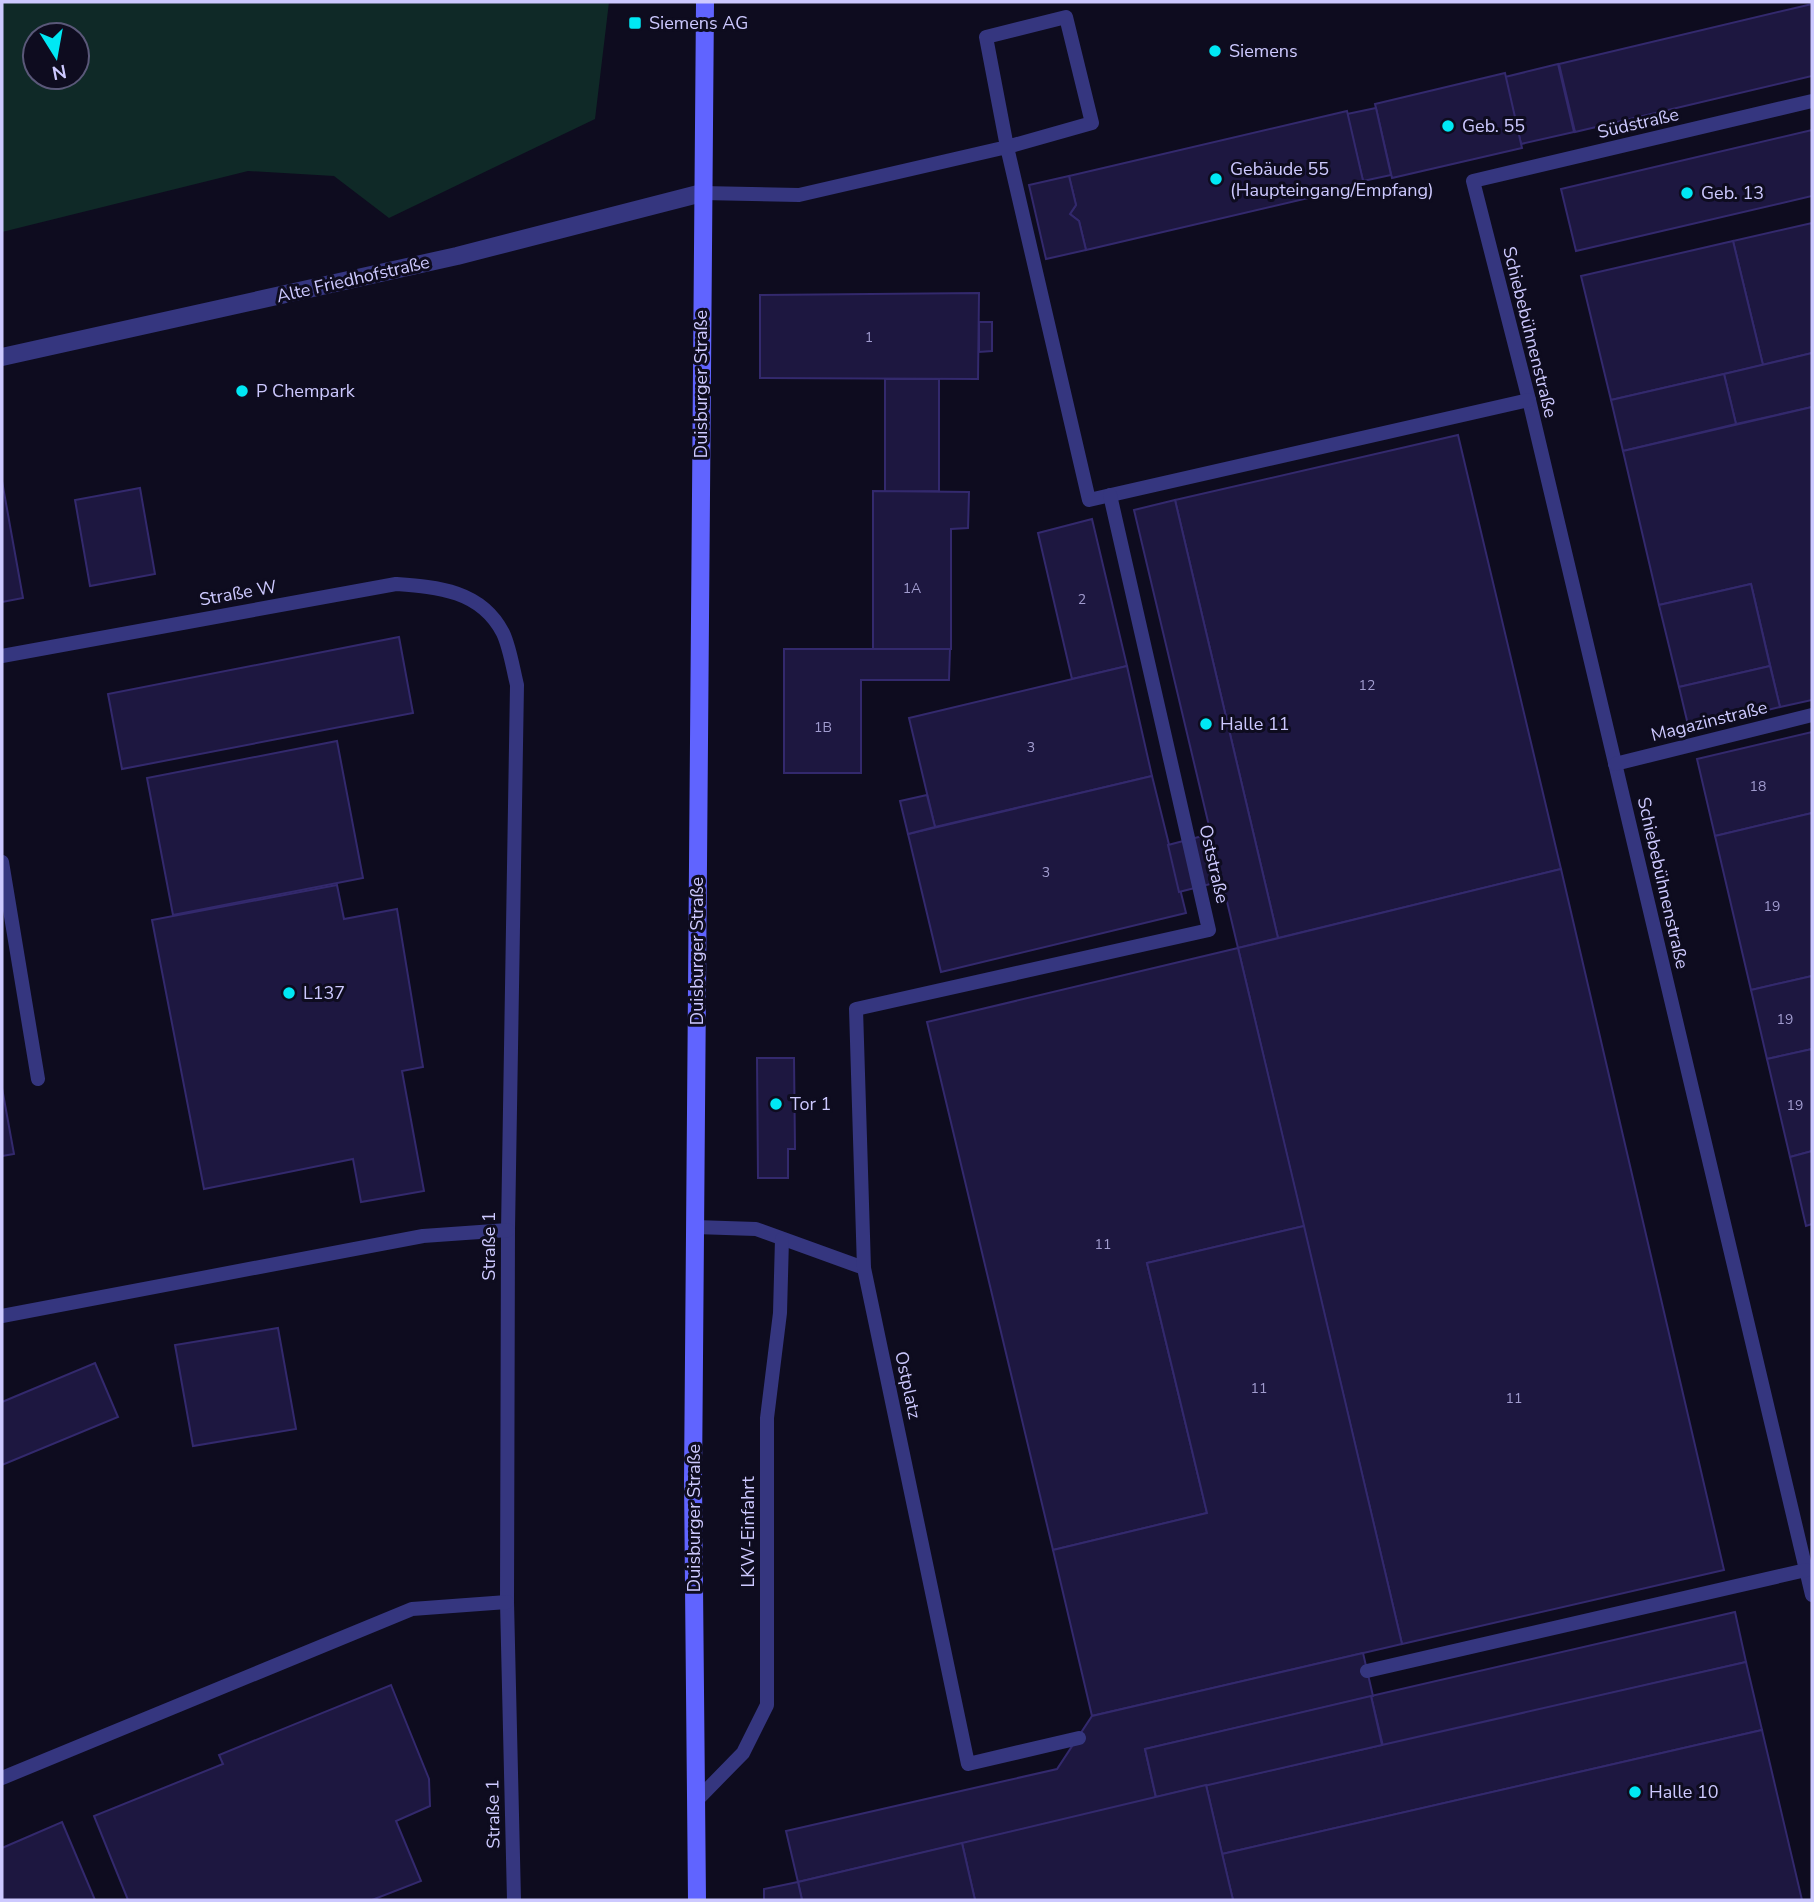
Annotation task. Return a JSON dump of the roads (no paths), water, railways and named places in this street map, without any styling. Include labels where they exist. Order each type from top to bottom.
[{"type":"main road","name":"Duisburger Straße","points":[[697,1900],[693,1481],[705,2]]},
{"type":"street","name":"Alte Friedhofstraße","points":[[2,357],[457,256],[702,193]]},
{"type":"lane","points":[[702,193],[799,195],[1007,147],[1092,123],[1066,17],[986,37],[1007,147],[1089,500],[1529,400]]},
{"type":"lane","name":"Südstraße","points":[[1472,181],[1812,102]]},
{"type":"lane","name":"Schiebebühnenstraße","points":[[1472,181],[1529,400],[1812,1595]]},
{"type":"lane","name":"Oststraße","points":[[856,1009],[1209,930],[1110,495]]},
{"type":"lane","name":"Straße W","points":[[2,656],[396,584],[446,587],[478,604]]},
{"type":"lane","name":"Straße 1","points":[[478,604],[502,632],[517,685],[508,1230],[507,1602],[514,1900]]},
{"type":"lane","name":"Magazinstraße","points":[[1615,764],[1812,715]]},
{"type":"lane","points":[[2,862],[38,1079]]},
{"type":"lane","name":"Ostplatz","points":[[856,1009],[864,1268],[968,1764],[1079,1738]]},
{"type":"lane","points":[[695,1227],[756,1229],[864,1268]]},
{"type":"lane","points":[[2,1316],[423,1236],[508,1230]]},
{"type":"lane","name":"LKW-Einfahrt","points":[[696,1801],[743,1753],[766,1705],[768,1418],[780,1313],[782,1239]]},
{"type":"lane","points":[[1367,1671],[1806,1570]]},
{"type":"lane","points":[[2,1778],[412,1609],[507,1602]]},
{"type":"place","name":"Siemens AG","points":[[635,23]]},
{"type":"place","name":"Siemens","points":[[1215,51]]},
{"type":"place","name":"Geb. 55","points":[[1448,126]]},
{"type":"place","name":"Gebäude 55 (Haupteingang/Empfang)","points":[[1216,179]]},
{"type":"place","name":"Geb. 13","points":[[1687,193]]},
{"type":"place","name":"P Chempark","points":[[242,391]]},
{"type":"place","name":"Halle 11","points":[[1206,724]]},
{"type":"place","name":"L137","points":[[289,993]]},
{"type":"place","name":"Tor 1","points":[[776,1104]]},
{"type":"place","name":"Halle 10","points":[[1635,1792]]}]
